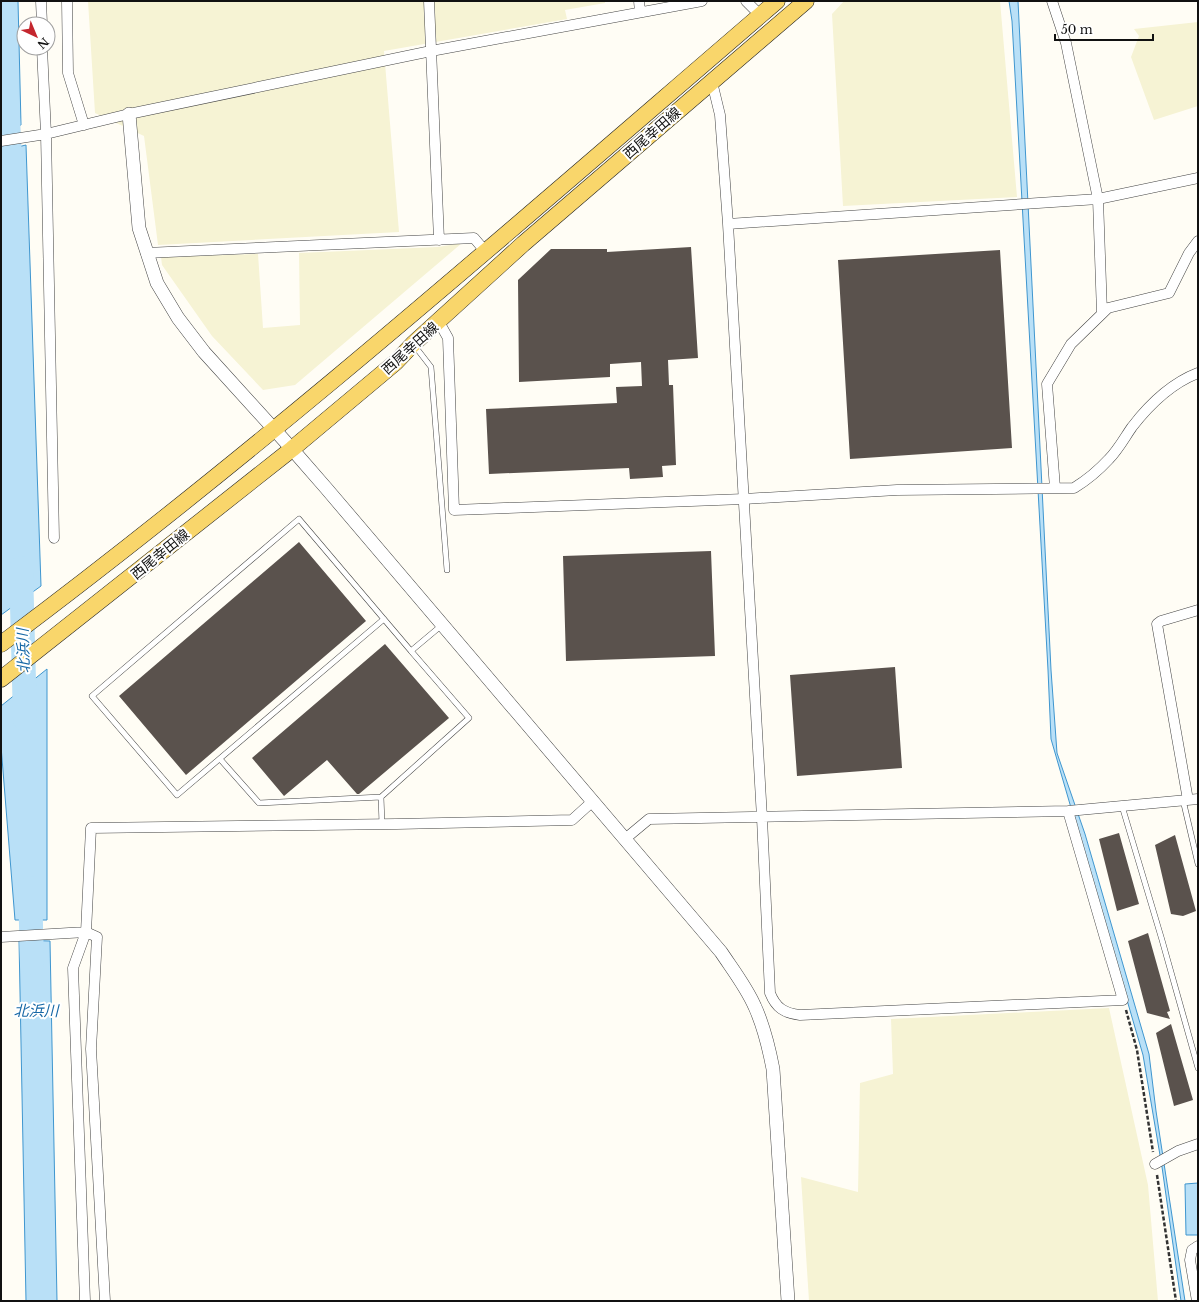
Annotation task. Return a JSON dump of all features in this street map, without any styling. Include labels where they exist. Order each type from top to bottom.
[{"type":"main road","name":"西尾幸田線","points":[[1,644],[64,597],[274,430],[777,1]]},
{"type":"main road","name":"西尾幸田線","points":[[1,679],[70,626],[292,449],[396,362],[413,344],[439,322],[523,244],[806,1]]},
{"type":"street","points":[[41,1],[42,16]]},
{"type":"street","points":[[67,1],[68,74],[84,125]]},
{"type":"street","points":[[429,1],[439,240]]},
{"type":"street","points":[[639,1],[640,12]]},
{"type":"street","points":[[1,141],[43,134],[129,114],[431,51],[702,1]]},
{"type":"street","points":[[746,1],[760,15]]},
{"type":"street","points":[[1052,1],[1066,43],[1098,199],[1102,313]]},
{"type":"street","points":[[42,56],[54,538]]},
{"type":"street","points":[[712,82],[720,115],[728,224],[762,818],[770,993],[773,1001],[788,1013],[800,1015],[1123,1000],[1068,811]]},
{"type":"street","points":[[129,114],[138,228],[157,283],[178,318],[204,352],[292,449],[443,624],[721,952],[739,978],[755,1007],[767,1039],[773,1069],[788,1301]]},
{"type":"street","points":[[728,224],[1098,199],[1198,178]]},
{"type":"street","points":[[146,254],[474,238],[485,251]]},
{"type":"street","points":[[1055,488],[1047,384],[1071,344],[1108,308],[1169,294],[1189,253],[1198,241]]},
{"type":"street","points":[[439,322],[448,338],[454,510],[744,499],[897,490],[1074,488],[1090,478],[1110,459],[1133,426],[1152,404],[1186,378],[1198,373]]},
{"type":"street","points":[[625,839],[649,819],[1068,811],[1190,800],[1157,624],[1161,621],[1198,610]]},
{"type":"street","points":[[85,1301],[73,968],[86,932],[91,828],[572,820],[593,801]]},
{"type":"street","points":[[1,937],[86,932],[97,937],[91,1049],[105,1301]]},
{"type":"street","points":[[1155,1163],[1178,1151],[1198,1144]]},
{"type":"street","points":[[1197,1301],[1190,1260],[1192,1250],[1198,1246]]},
{"type":"lane","points":[[413,344],[430,367],[447,570]]},
{"type":"lane","points":[[220,759],[259,803],[381,797],[469,718],[299,519],[92,696],[177,796],[220,759],[384,619]]},
{"type":"lane","points":[[411,651],[443,624]]},
{"type":"lane","points":[[381,797],[382,824]]},
{"type":"lane","points":[[1190,800],[1198,864]]},
{"type":"lane","points":[[1122,806],[1198,1068]]},
{"type":"path","points":[[1123,1000],[1137,1050],[1176,1301]]},
{"type":"shaded area","points":[[88,1],[605,1],[605,3],[565,10],[567,19],[384,51],[399,232],[158,245],[144,136],[95,113]]},
{"type":"shaded area","points":[[844,1],[1000,1],[1017,197],[843,206],[832,14]]},
{"type":"shaded area","points":[[1198,22],[1198,106],[1154,120],[1131,57],[1139,36],[1134,29]]},
{"type":"shaded area","points":[[462,243],[295,385],[263,390],[212,336],[162,265],[161,257],[258,254],[263,328],[300,325],[299,253],[438,247]]},
{"type":"shaded area","points":[[1109,1008],[1148,1185],[1158,1301],[809,1301],[801,1177],[858,1192],[860,1083],[893,1074],[891,1019]]},
{"type":"water","points":[[1,1],[18,1],[18,16],[16,16],[16,56],[19,56],[21,125],[1,130]]},
{"type":"water","points":[[1009,1],[1018,1],[1051,670],[1057,753],[1085,834],[1149,1054],[1156,1111],[1185,1301],[1181,1301],[1162,1167],[1143,1055],[1051,739],[1012,21]]},
{"type":"water","name":"北浜川","points":[[26,145],[41,586],[1,615],[1,151]]},
{"type":"water","name":"北浜川","points":[[47,669],[47,920],[15,920],[1,746],[1,706]]},
{"type":"water","name":"北浜川","points":[[19,940],[50,941],[57,1301],[26,1301]]},
{"type":"water","points":[[1198,1183],[1198,1235],[1186,1235],[1185,1184]]},
{"type":"building","points":[[691,247],[698,358],[668,360],[669,385],[673,385],[676,465],[662,466],[663,477],[630,479],[629,468],[489,474],[486,409],[617,403],[616,387],[642,386],[641,362],[610,364],[610,377],[519,382],[518,280],[551,249],[607,249],[607,252]]},
{"type":"building","points":[[1000,250],[1012,448],[850,459],[838,260]]},
{"type":"building","points":[[299,542],[366,621],[186,775],[119,696]]},
{"type":"building","points":[[711,551],[715,656],[566,661],[563,556]]},
{"type":"building","points":[[385,644],[449,718],[359,794],[357,794],[327,760],[284,796],[252,758]]},
{"type":"building","points":[[895,667],[902,768],[797,776],[790,675]]},
{"type":"building","points":[[1119,833],[1139,904],[1117,911],[1099,839]]},
{"type":"building","points":[[1175,835],[1196,911],[1183,916],[1171,914],[1155,845]]},
{"type":"building","points":[[1148,933],[1170,1011],[1167,1012],[1170,1019],[1147,1013],[1128,941]]},
{"type":"building","points":[[1171,1024],[1193,1100],[1174,1106],[1156,1033]]},
{"type":"waterway","name":"北浜川","points":[[7,96],[11,181]]},
{"type":"waterway","name":"北浜川","points":[[21,568],[25,719]]},
{"type":"waterway","name":"北浜川","points":[[30,888],[32,963]]}]
